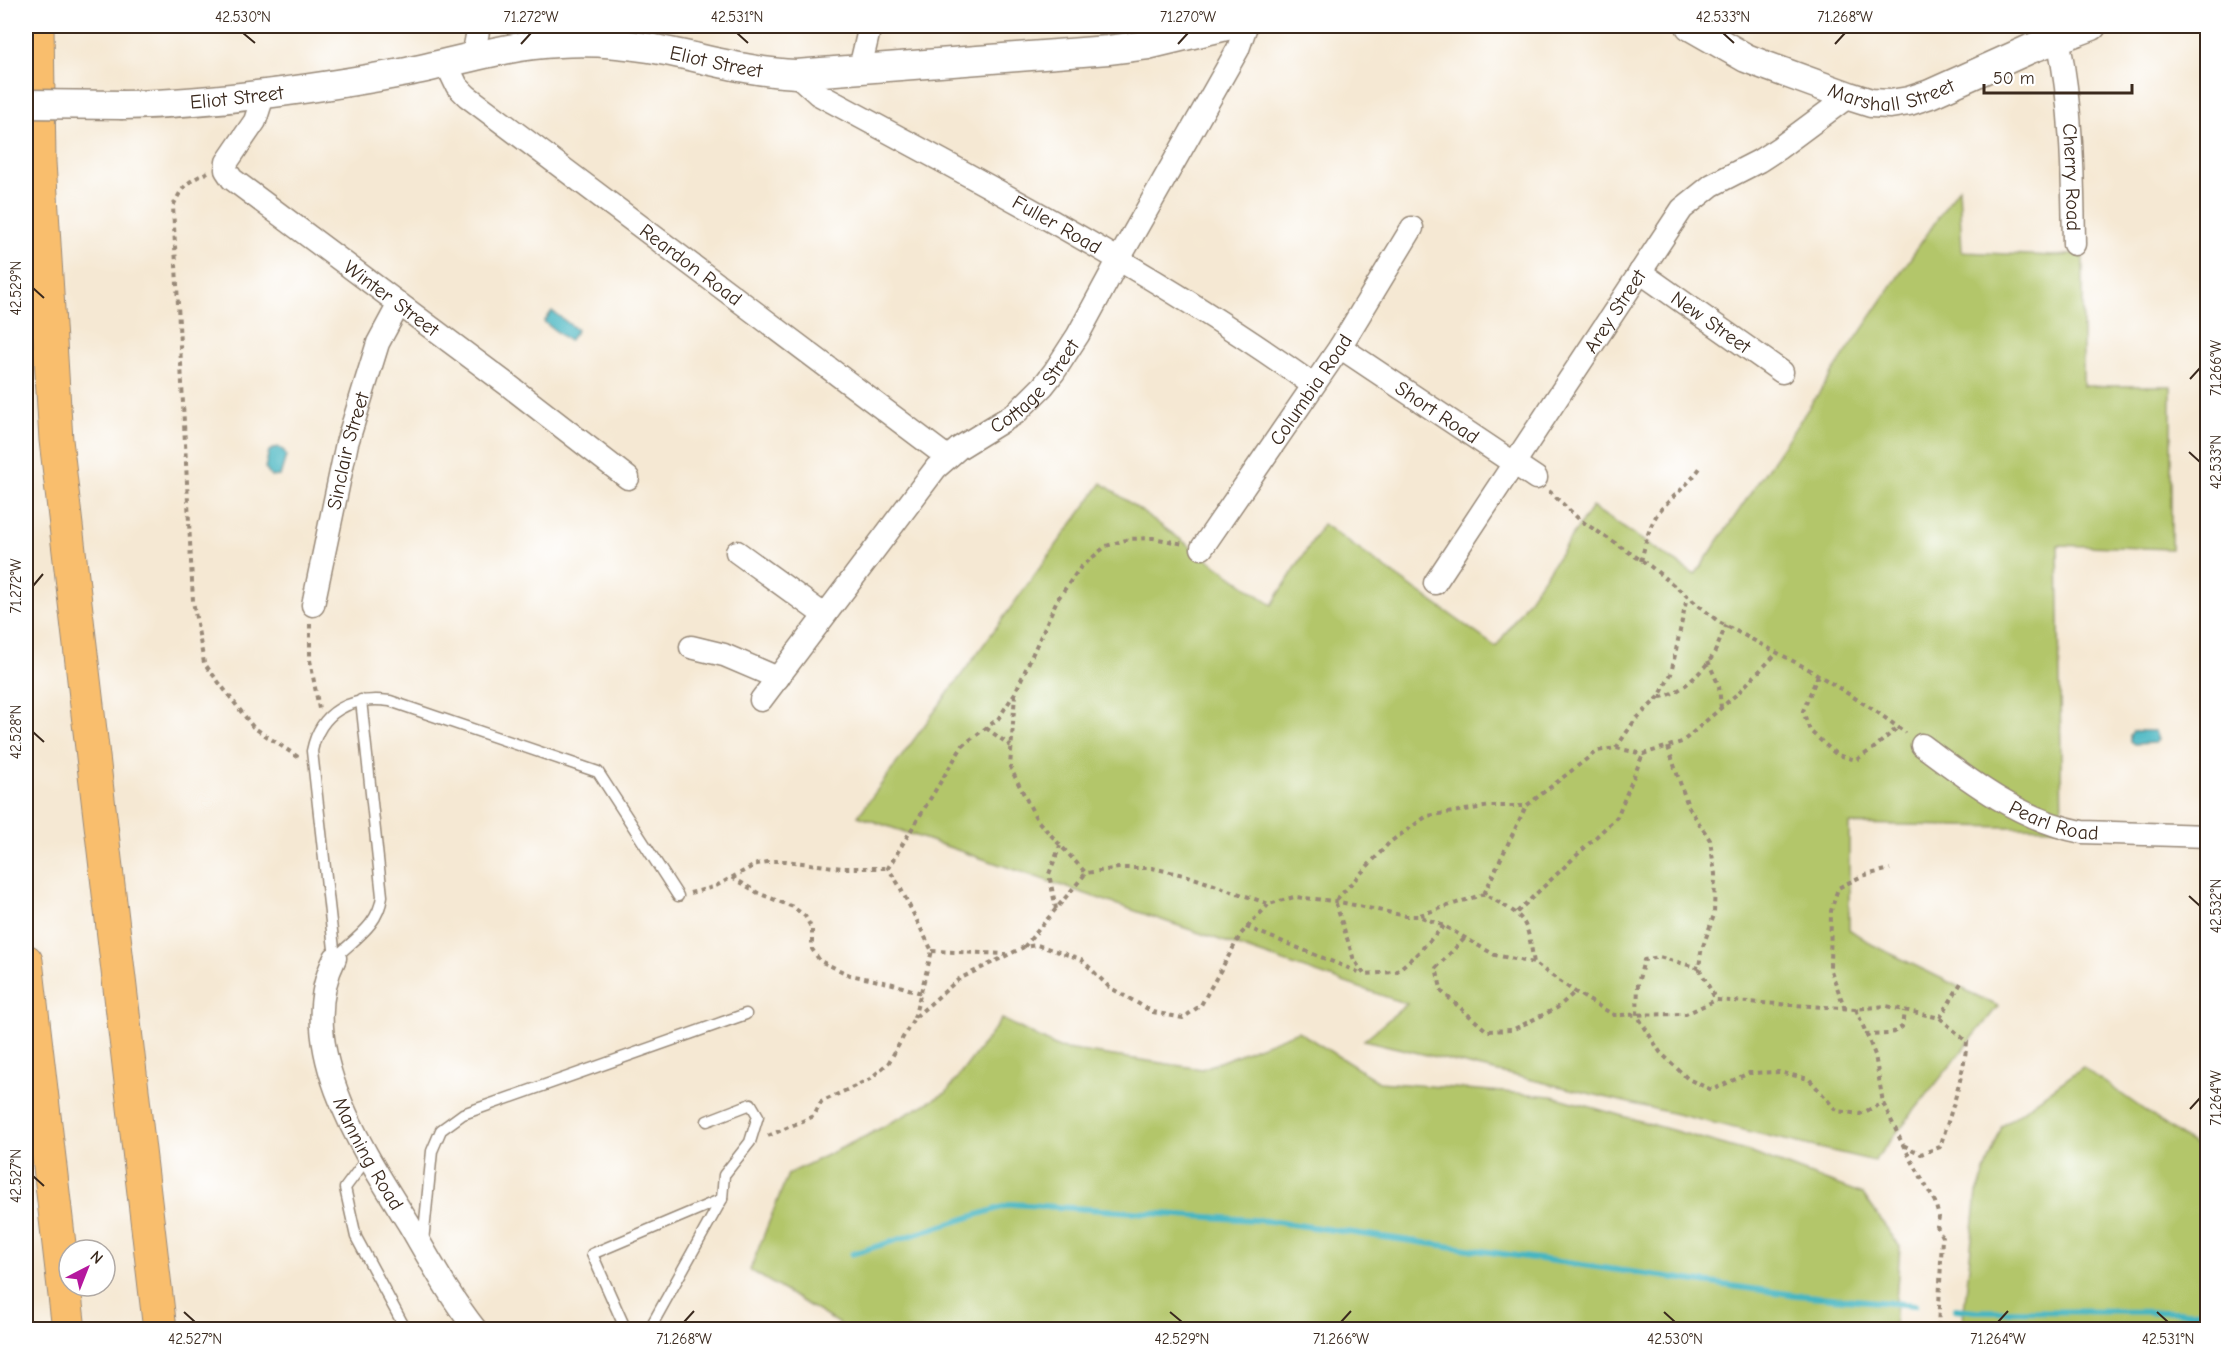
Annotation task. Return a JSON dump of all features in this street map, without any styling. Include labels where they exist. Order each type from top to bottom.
[{"type":"highway","points":[[37,26],[39,162],[56,440],[160,1329]]},
{"type":"highway","points":[[26,961],[69,1329]]},
{"type":"street","points":[[459,60],[479,26]]},
{"type":"street","points":[[860,68],[870,26]]},
{"type":"street","name":"Eliot Street","points":[[26,104],[123,105],[197,101],[376,77],[555,43],[599,43],[650,48],[760,72],[796,74],[1108,50],[1148,45],[1227,26]]},
{"type":"street","name":"Cottage Street","points":[[761,700],[936,468],[947,457],[1016,413],[1043,386],[1078,335],[1244,39],[1246,26]]},
{"type":"street","name":"Marshall Street","points":[[1690,26],[1746,58],[1849,96],[1871,103],[1890,104],[1910,101],[2088,26]]},
{"type":"street","name":"Cherry Road","points":[[2058,38],[2066,83],[2072,153],[2074,244]]},
{"type":"street","name":"Reardon Road","points":[[459,60],[457,86],[467,96],[947,457]]},
{"type":"street","name":"Fuller Road","points":[[796,74],[818,94],[1119,259],[1245,337],[1312,385]]},
{"type":"street","points":[[227,162],[255,122],[264,93]]},
{"type":"street","name":"Arey Street","points":[[1435,583],[1640,273],[1670,223],[1682,209],[1712,185],[1759,161],[1849,96]]},
{"type":"street","name":"Winter Street","points":[[227,162],[226,170],[238,185],[508,385],[628,478]]},
{"type":"street","name":"Columbia Road","points":[[1202,548],[1340,347],[1412,228]]},
{"type":"street","name":"New Street","points":[[1640,273],[1782,372]]},
{"type":"street","name":"Sinclair Street","points":[[313,605],[347,443],[378,344],[399,304]]},
{"type":"street","name":"Short Road","points":[[1340,347],[1536,478]]},
{"type":"street","points":[[737,552],[824,615]]},
{"type":"street","points":[[691,647],[724,655],[778,678]]},
{"type":"street","name":"Pearl Road","points":[[1922,745],[1977,785],[2021,811],[2062,828],[2082,832],[2208,836]]},
{"type":"street","name":"Manning Road","points":[[335,958],[327,972],[321,1010],[325,1052],[335,1086],[368,1157],[442,1283],[476,1329]]},
{"type":"lane","points":[[335,958],[312,751],[322,724],[335,712],[348,704],[361,700],[390,700],[598,772],[678,896]]},
{"type":"lane","points":[[335,958],[372,923],[381,906],[382,896],[361,700]]},
{"type":"lane","points":[[423,1248],[432,1151],[441,1130],[463,1114],[746,1014]]},
{"type":"lane","points":[[649,1329],[722,1199],[724,1175],[750,1142],[758,1116],[751,1104],[707,1121]]},
{"type":"lane","points":[[368,1157],[345,1188],[356,1237],[406,1329]]},
{"type":"lane","points":[[626,1329],[592,1254],[722,1199]]},
{"type":"path","points":[[227,162],[188,182],[182,188],[173,206],[193,601],[204,663],[253,727],[313,767]]},
{"type":"path","points":[[1641,561],[1650,526],[1662,508],[1683,490],[1702,465]]},
{"type":"path","points":[[1536,478],[1580,520],[1641,561],[1726,626],[1818,675],[1922,745]]},
{"type":"path","points":[[888,868],[963,745],[998,718],[1015,693],[1057,600],[1080,568],[1106,546],[1129,539],[1153,538],[1202,548]]},
{"type":"path","points":[[1616,748],[1635,720],[1659,697],[1671,674],[1687,597]]},
{"type":"path","points":[[1659,697],[1671,696],[1697,674],[1708,661],[1726,626]]},
{"type":"path","points":[[309,632],[310,660],[322,724]]},
{"type":"path","points":[[914,1018],[959,979],[1024,947],[1037,945],[1082,959],[1110,987],[1153,1012],[1183,1018],[1201,1005],[1246,927],[1269,904],[1294,897],[1335,902],[1406,916],[1419,916],[1484,894],[1526,806],[1597,751],[1616,748],[1642,754],[1682,742],[1777,653]]},
{"type":"path","points":[[1708,661],[1719,686],[1720,708]]},
{"type":"path","points":[[1818,675],[1803,711],[1810,731],[1837,756],[1856,760],[1898,727]]},
{"type":"path","points":[[1015,693],[1010,766],[1037,820],[1086,873]]},
{"type":"path","points":[[986,728],[1011,746]]},
{"type":"path","points":[[1668,747],[1688,806],[1710,840],[1714,874],[1714,915],[1701,952],[1699,968],[1716,1000]]},
{"type":"path","points":[[1517,912],[1617,817],[1642,754]]},
{"type":"path","points":[[1335,902],[1390,842],[1427,816],[1491,806],[1526,806]]},
{"type":"path","points":[[1056,909],[1049,874],[1060,846]]},
{"type":"path","points":[[678,896],[714,887],[757,864],[773,861],[842,868],[888,868]]},
{"type":"path","points":[[1024,947],[1086,873],[1119,867],[1152,868],[1188,876],[1269,904]]},
{"type":"path","points":[[750,1142],[814,1116],[821,1102],[870,1079],[889,1062],[914,1018],[932,951],[888,868]]},
{"type":"path","points":[[1845,1009],[1830,969],[1831,911],[1838,888],[1862,876],[1890,869]]},
{"type":"path","points":[[732,877],[758,893],[793,906],[805,916],[812,928],[813,949],[820,960],[850,975],[893,984],[921,993]]},
{"type":"path","points":[[1484,894],[1517,912],[1528,926],[1534,963]]},
{"type":"path","points":[[1335,902],[1354,960],[1364,974]]},
{"type":"path","points":[[1419,916],[1444,926],[1495,954],[1534,963],[1575,992],[1614,1015],[1686,1014],[1716,1000],[1845,1009],[1886,1006],[1940,1018],[1967,1042],[1964,1066],[1952,1109],[1940,1147],[1921,1154],[1903,1145]]},
{"type":"path","points":[[1246,927],[1364,974],[1396,972],[1444,926]]},
{"type":"path","points":[[1464,939],[1436,968],[1442,992],[1486,1031],[1512,1030],[1557,1008],[1575,992]]},
{"type":"path","points":[[932,951],[1009,954]]},
{"type":"path","points":[[1699,968],[1659,957],[1644,960],[1638,983],[1637,1015],[1660,1052],[1688,1079],[1712,1090],[1749,1073],[1779,1072],[1809,1080],[1837,1111],[1860,1114],[1883,1103]]},
{"type":"path","points":[[1940,1018],[1961,983]]},
{"type":"path","points":[[1856,1009],[1875,1055],[1883,1103],[1903,1145],[1935,1202],[1940,1217],[1937,1226],[1942,1237],[1938,1329]]},
{"type":"path","points":[[1865,1035],[1890,1034],[1902,1027],[1904,1011]]},
{"type":"green space","points":[[1959,187],[1962,252],[2053,256],[2083,254],[2083,386],[2171,386],[2171,549],[2058,545],[2062,828],[1849,824],[1849,929],[1873,945],[1998,1006],[1874,1161],[1364,1040],[1407,1004],[858,816],[1102,483],[1272,605],[1323,524],[1496,647],[1592,507],[1695,575]]},
{"type":"green space","points":[[1002,1019],[1059,1048],[1202,1069],[1298,1031],[1379,1082],[1552,1096],[1749,1152],[1863,1194],[1900,1247],[1894,1329],[849,1330],[750,1270],[788,1174],[946,1093]]},
{"type":"green space","points":[[2083,1067],[2198,1148],[2207,1158],[2207,1329],[1962,1329],[1977,1193],[2002,1126]]},
{"type":"water","points":[[552,311],[577,330],[569,341],[544,322]]},
{"type":"water","points":[[278,447],[284,451],[286,456],[280,476],[271,477],[265,468],[269,451]]},
{"type":"water","points":[[2133,731],[2155,731],[2158,740],[2155,743],[2134,744],[2130,741]]},
{"type":"waterway","points":[[852,1254],[1012,1204],[1269,1221],[1796,1295],[1915,1305]]},
{"type":"waterway","points":[[1955,1309],[2208,1312]]}]
